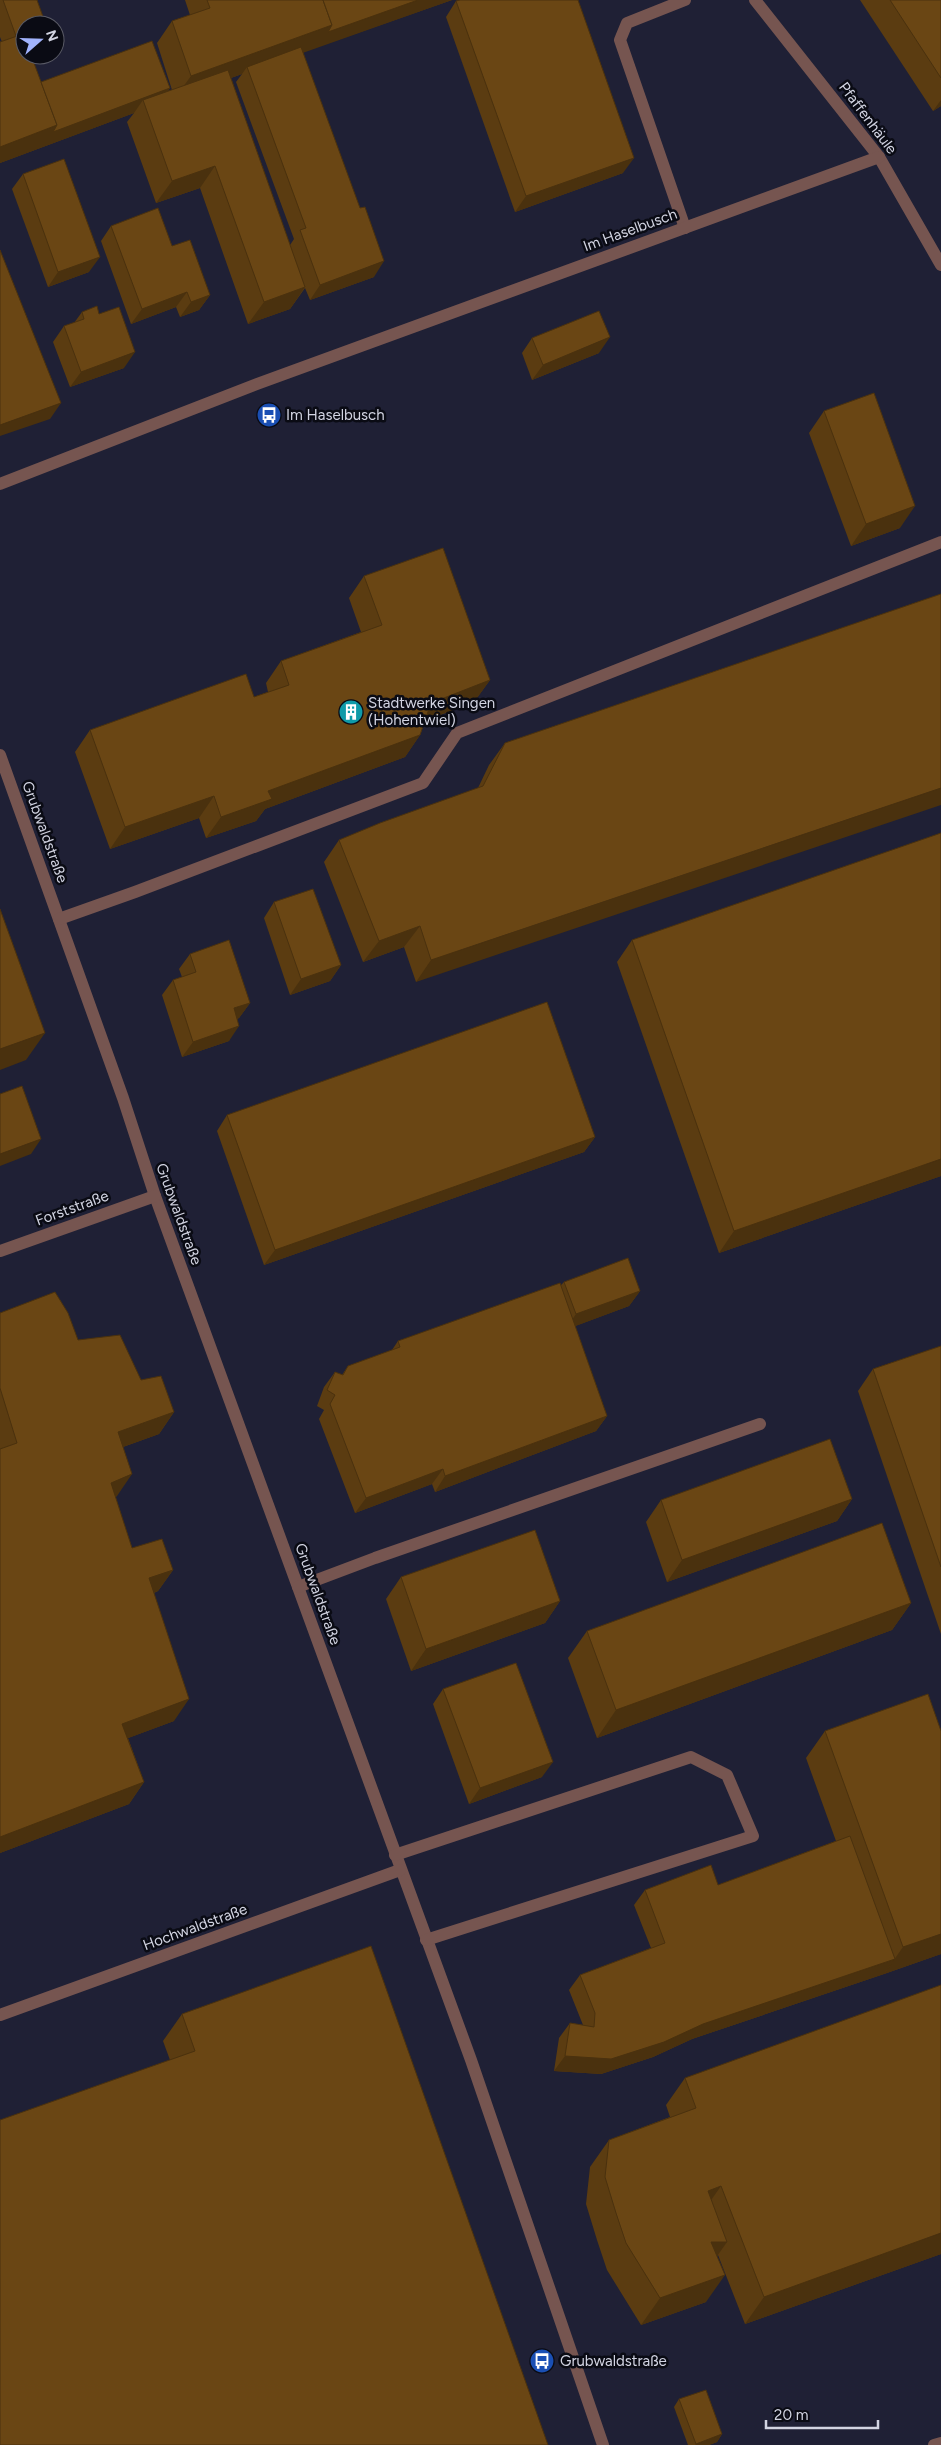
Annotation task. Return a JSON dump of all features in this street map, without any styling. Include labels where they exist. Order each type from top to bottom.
[{"type":"street","points":[[685,0],[627,23],[620,40],[685,228]]},
{"type":"street","name":"Pfaffenhäule","points":[[755,0],[880,157],[941,265]]},
{"type":"street","name":"Im Haselbusch","points":[[0,484],[258,384],[880,157]]},
{"type":"street","points":[[59,919],[423,783],[457,733],[941,542]]},
{"type":"street","name":"Grubwaldstraße","points":[[0,755],[155,1196],[471,2060],[603,2445]]},
{"type":"street","name":"Forststraße","points":[[0,1251],[155,1196]]},
{"type":"street","points":[[298,1587],[374,1558],[760,1424]]},
{"type":"street","points":[[395,1855],[691,1757],[727,1775],[753,1836],[426,1940]]},
{"type":"street","name":"Hochwaldstraße","points":[[0,2015],[400,1870]]},
{"type":"street","points":[[934,2445],[941,2442]]},
{"type":"building","points":[[3,0],[37,0],[42,15],[15,15],[15,33]]},
{"type":"building","points":[[207,0],[323,0],[332,25],[191,76],[172,21],[210,8]]},
{"type":"building","points":[[323,0],[418,0],[328,32],[332,25]]},
{"type":"building","points":[[578,0],[634,158],[526,196],[456,1]]},
{"type":"building","points":[[890,0],[941,0],[941,78]]},
{"type":"building","points":[[15,37],[15,65],[35,65],[57,125],[0,147],[0,42]]},
{"type":"building","points":[[152,41],[170,88],[53,132],[57,125],[41,82]]},
{"type":"building","points":[[301,47],[360,208],[365,207],[384,261],[320,285],[300,230],[306,228],[247,67]]},
{"type":"building","points":[[228,70],[305,287],[264,302],[215,166],[172,181],[143,100]]},
{"type":"building","points":[[64,159],[100,257],[58,272],[23,174]]},
{"type":"building","points":[[158,208],[172,246],[190,240],[210,295],[191,302],[187,292],[142,309],[111,226]]},
{"type":"building","points":[[0,250],[61,403],[0,425]]},
{"type":"building","points":[[97,306],[99,314],[119,307],[135,352],[81,372],[64,326],[84,319],[82,312]]},
{"type":"building","points":[[599,311],[610,337],[543,365],[532,338]]},
{"type":"building","points":[[874,393],[915,506],[866,524],[824,411]]},
{"type":"building","name":"Stadtwerke Singen (Hohentwiel)","points":[[443,548],[490,680],[431,703],[420,735],[268,791],[272,799],[221,817],[214,796],[125,827],[90,730],[246,674],[254,697],[289,685],[281,661],[382,625],[364,576]]},
{"type":"building","points":[[941,594],[941,788],[431,960],[420,926],[379,941],[339,840],[380,823],[483,786],[505,743]]},
{"type":"building","points":[[941,833],[941,1159],[734,1231],[632,940]]},
{"type":"building","points":[[313,889],[341,965],[301,979],[274,902]]},
{"type":"building","points":[[0,909],[45,1033],[0,1049]]},
{"type":"building","points":[[229,940],[250,1003],[234,1008],[239,1026],[193,1042],[173,980],[196,972],[190,954]]},
{"type":"building","points":[[547,1002],[595,1137],[275,1250],[227,1115]]},
{"type":"building","points":[[22,1086],[41,1139],[0,1154],[0,1094]]},
{"type":"building","points":[[628,1258],[640,1291],[576,1314],[564,1282]]},
{"type":"building","points":[[560,1283],[607,1416],[445,1476],[443,1469],[366,1498],[330,1404],[335,1395],[327,1390],[335,1372],[343,1375],[348,1366],[400,1347],[398,1341]]},
{"type":"building","points":[[55,1292],[68,1313],[78,1340],[120,1335],[141,1380],[161,1376],[174,1412],[118,1432],[132,1474],[111,1483],[132,1548],[162,1539],[173,1570],[149,1578],[189,1699],[122,1724],[144,1782],[0,1837],[0,1449],[17,1443],[0,1388],[0,1313]]},
{"type":"building","points":[[941,1346],[941,1567],[873,1369]]},
{"type":"building","points":[[830,1439],[852,1499],[682,1560],[661,1500]]},
{"type":"building","points":[[882,1523],[911,1603],[616,1710],[587,1631]]},
{"type":"building","points":[[535,1530],[560,1601],[426,1649],[401,1577]]},
{"type":"building","points":[[516,1663],[553,1762],[480,1788],[443,1689]]},
{"type":"building","points":[[928,1694],[941,1731],[941,1934],[903,1947],[825,1731]]},
{"type":"building","points":[[850,1836],[895,1959],[703,2024],[664,2042],[611,2059],[565,2056],[570,2023],[594,2027],[595,2013],[580,1975],[665,1943],[645,1890],[711,1865],[718,1885]]},
{"type":"building","points":[[371,1946],[548,2445],[0,2445],[0,2120],[195,2051],[182,2014]]},
{"type":"building","points":[[941,1985],[941,2233],[764,2297],[721,2186],[708,2191],[727,2242],[711,2242],[725,2275],[660,2298],[626,2243],[616,2213],[605,2177],[609,2140],[696,2108],[685,2078]]},
{"type":"building","points":[[706,2390],[722,2434],[696,2444],[679,2399]]},
{"type":"place","name":"Im Haselbusch","points":[[269,415]]},
{"type":"place","name":"Stadtwerke Singen (Hohentwiel)","points":[[351,712]]},
{"type":"place","name":"Grubwaldstraße","points":[[542,2361]]}]
